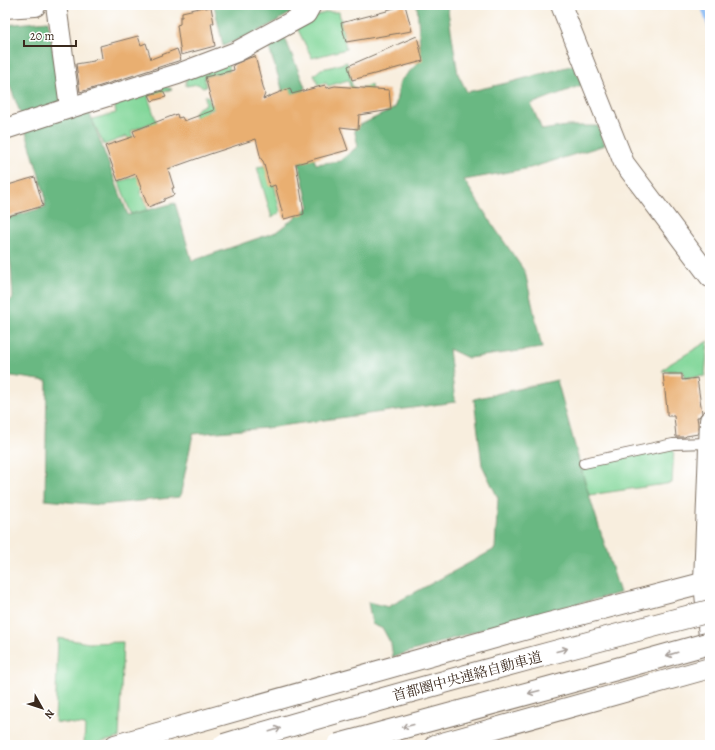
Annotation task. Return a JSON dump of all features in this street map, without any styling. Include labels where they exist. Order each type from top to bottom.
[{"type":"main road","points":[[5,7],[35,5]]},
{"type":"main road","name":"首都圏中央連絡自動車道","points":[[224,745],[538,656],[710,611]]},
{"type":"main road","points":[[338,745],[710,643]]},
{"type":"street","points":[[56,5],[70,108]]},
{"type":"street","points":[[5,129],[178,74],[236,52],[306,14],[311,5]]},
{"type":"street","points":[[561,5],[624,163],[710,277]]},
{"type":"street","points":[[710,420],[707,513],[707,582],[710,648]]},
{"type":"street","points":[[115,745],[537,626],[707,582]]},
{"type":"street","points":[[435,745],[710,668]]},
{"type":"lane","points":[[584,463],[673,444],[709,443]]},
{"type":"green space","points":[[214,5],[296,5],[291,13],[263,29],[223,46]]},
{"type":"green space","points":[[417,5],[447,5],[458,74],[467,92],[574,65],[582,85],[531,104],[542,130],[566,126],[598,126],[605,145],[530,168],[464,180],[525,272],[542,348],[468,358],[449,349],[455,402],[266,428],[193,434],[180,497],[100,505],[45,500],[47,381],[5,375],[5,305],[13,298],[11,266],[5,235],[5,219],[45,207],[45,195],[25,129],[88,109],[128,215],[175,203],[192,261],[276,232],[309,207],[281,85],[268,45],[285,38],[305,87],[301,96],[305,136],[316,164],[340,161],[358,146],[354,128],[395,108],[400,81],[421,60]]},
{"type":"green space","points":[[327,12],[339,12],[346,49],[312,58],[296,26],[310,18]]},
{"type":"green space","points":[[48,21],[62,98],[61,103],[21,115],[5,73],[5,25]]},
{"type":"green space","points":[[227,62],[230,70],[204,77],[206,87],[203,88],[198,84],[186,86],[186,79]]},
{"type":"green space","points":[[347,62],[352,86],[357,89],[371,85],[375,111],[355,102],[348,80],[328,86],[326,83],[318,85],[314,75],[321,69]]},
{"type":"green space","points":[[164,86],[172,89],[148,97],[172,168],[169,169],[151,123],[131,131],[133,139],[129,141],[127,136],[104,145],[92,119],[116,113],[114,102]]},
{"type":"green space","points":[[205,96],[208,96],[211,105],[234,99],[235,102],[207,111],[210,130],[197,122],[194,113],[197,109],[206,104]]},
{"type":"green space","points":[[270,165],[280,212],[272,218],[257,167]]},
{"type":"green space","points":[[148,172],[140,192],[148,210],[131,214],[119,182]]},
{"type":"green space","points":[[708,341],[705,376],[684,378],[683,371],[662,371],[670,364]]},
{"type":"green space","points":[[557,380],[584,479],[620,593],[509,621],[393,657],[391,644],[383,629],[372,624],[368,602],[388,607],[495,549],[498,498],[482,465],[474,399]]},
{"type":"green space","points":[[674,447],[672,483],[589,495],[580,466]]},
{"type":"green space","points":[[58,638],[89,643],[123,642],[119,738],[84,745],[85,725],[55,722]]},
{"type":"building","points":[[405,5],[412,31],[346,42],[341,23]]},
{"type":"building","points":[[211,7],[214,23],[211,23],[215,46],[181,55],[177,25],[180,24],[182,12]]},
{"type":"building","points":[[138,36],[141,45],[146,43],[151,59],[177,49],[181,60],[80,92],[76,64],[102,58],[100,46]]},
{"type":"building","points":[[417,36],[423,61],[352,80],[348,66]]},
{"type":"building","points":[[255,56],[265,94],[263,99],[290,88],[292,94],[325,85],[327,88],[335,86],[389,90],[391,110],[359,115],[358,129],[340,127],[348,150],[296,164],[304,214],[284,219],[275,185],[270,187],[256,139],[168,169],[174,188],[172,188],[174,195],[164,199],[164,201],[148,207],[136,174],[118,181],[105,146],[135,136],[133,131],[177,114],[178,118],[182,117],[184,121],[214,110],[205,77],[234,70],[233,65]]},
{"type":"building","points":[[163,91],[166,97],[152,101],[149,95]]},
{"type":"building","points":[[35,177],[43,206],[5,217],[5,186]]},
{"type":"building","points":[[663,374],[682,374],[682,380],[697,378],[702,413],[699,417],[697,417],[698,434],[685,437],[676,437],[674,416],[667,416]]},
{"type":"waterway","points":[[703,5],[710,27]]}]
